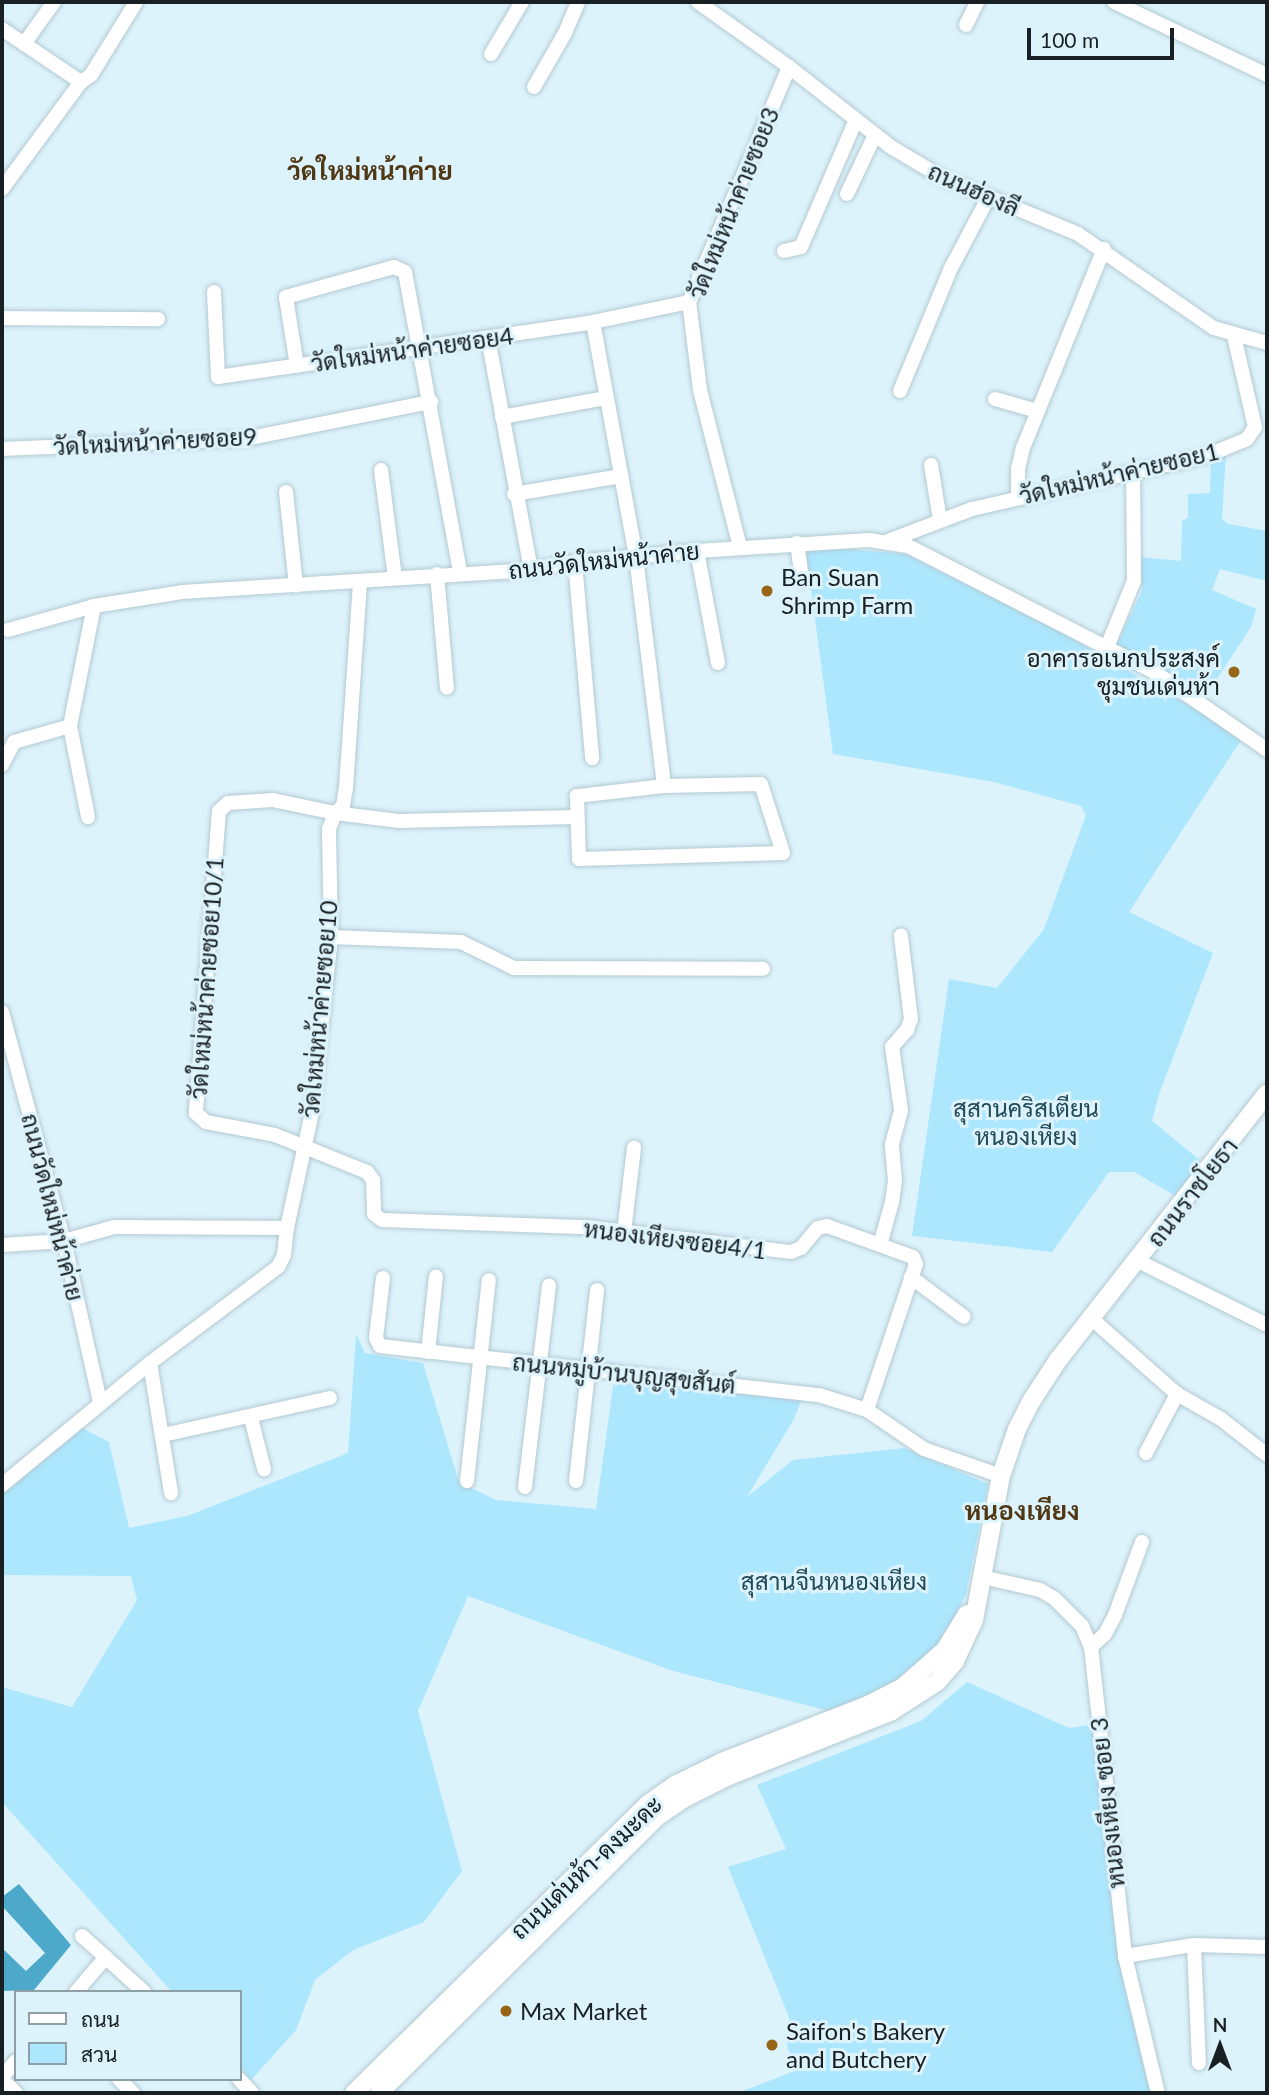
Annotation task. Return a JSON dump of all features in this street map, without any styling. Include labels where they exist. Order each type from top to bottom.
[{"type":"main road","name":"ถนนราชโยธา","points":[[1115,1289],[1267,1093]]},
{"type":"main road","name":"ถนนเด่นห้า-ดงมะดะ","points":[[379,2093],[658,1816],[685,1798],[729,1776],[937,1682],[955,1661],[974,1620],[1001,1476],[1017,1429],[1058,1360],[1115,1289]]},
{"type":"main road","name":"ถนนเด่นห้า-ดงมะดะ","points":[[354,2093],[648,1804],[677,1784],[722,1762],[889,1704]]},
{"type":"street","points":[[24,44],[54,2]]},
{"type":"street","points":[[2,189],[81,82],[91,75],[136,2]]},
{"type":"street","points":[[491,54],[522,2]]},
{"type":"street","points":[[534,87],[565,33],[578,2]]},
{"type":"street","name":"ถนนฮ่องลี","points":[[698,2],[789,67],[875,135],[943,178],[1062,226],[1104,250],[1195,317],[1234,336],[1267,343]]},
{"type":"street","points":[[966,25],[977,2]]},
{"type":"street","points":[[1114,2],[1267,75]]},
{"type":"street","points":[[2,29],[81,82]]},
{"type":"street","name":"วัดใหม่หน้าค่ายซอย3","points":[[740,547],[700,390],[689,302],[789,67]]},
{"type":"street","points":[[784,251],[801,247],[856,120]]},
{"type":"street","points":[[847,194],[875,135]]},
{"type":"street","points":[[900,391],[951,268],[988,198]]},
{"type":"street","points":[[1018,496],[1018,470],[1037,411],[1104,250]]},
{"type":"street","points":[[297,366],[286,298],[394,267],[405,272],[431,402],[460,573]]},
{"type":"street","name":"วัดใหม่หน้าค่ายซอย4","points":[[214,292],[218,377],[593,322],[689,302]]},
{"type":"street","points":[[2,318],[158,319]]},
{"type":"street","points":[[593,322],[636,557],[664,786]]},
{"type":"street","name":"วัดใหม่หน้าค่ายซอย1","points":[[888,541],[940,520],[1018,496],[1206,456],[1247,439],[1254,432],[1234,336]]},
{"type":"street","points":[[488,338],[514,494],[531,570]]},
{"type":"street","points":[[502,417],[607,398]]},
{"type":"street","points":[[995,399],[1037,411]]},
{"type":"street","name":"วัดใหม่หน้าค่ายซอย9","points":[[2,449],[245,439],[431,402]]},
{"type":"street","points":[[931,465],[940,520]]},
{"type":"street","points":[[381,470],[395,578]]},
{"type":"street","points":[[1107,647],[1134,582],[1133,471]]},
{"type":"street","points":[[514,494],[621,476]]},
{"type":"street","points":[[286,492],[296,585]]},
{"type":"street","name":"ถนนวัดใหม่หน้าค่าย","points":[[8,630],[94,606],[182,592],[531,570],[575,562],[740,547],[888,541],[908,546],[1157,673],[1267,750]]},
{"type":"street","points":[[797,543],[802,580]]},
{"type":"street","points":[[697,551],[718,663]]},
{"type":"street","points":[[575,562],[592,758]]},
{"type":"street","points":[[437,575],[447,688]]},
{"type":"street","name":"วัดใหม่หน้าค่ายซอย10","points":[[2,1485],[149,1363],[278,1266],[284,1255],[287,1228],[312,1112],[331,937],[329,830],[335,813],[343,806],[346,788],[360,582]]},
{"type":"street","points":[[88,817],[70,726],[94,606]]},
{"type":"street","points":[[2,765],[8,743],[70,726]]},
{"type":"street","points":[[761,784],[783,853],[579,859],[577,796],[664,786],[761,784]]},
{"type":"street","name":"วัดใหม่หน้าค่ายซอย10/1","points":[[305,1147],[275,1135],[206,1122],[195,1113],[219,811],[228,803],[273,800],[335,813]]},
{"type":"street","points":[[335,813],[399,821],[577,817]]},
{"type":"street","points":[[880,1245],[892,1202],[895,1181],[892,1144],[901,1110],[892,1046],[907,1030],[911,1020],[901,936]]},
{"type":"street","points":[[331,937],[461,942],[514,968],[763,969]]},
{"type":"street","name":"ถนนวัดใหม่หน้าค่าย","points":[[2,1012],[64,1241],[100,1402]]},
{"type":"street","name":"หนองเหียงซอย4/1","points":[[305,1147],[368,1172],[373,1180],[374,1214],[382,1220],[587,1227],[791,1252],[801,1248],[818,1228],[827,1227],[912,1257],[916,1264],[911,1277]]},
{"type":"street","points":[[624,1232],[634,1148]]},
{"type":"street","points":[[2,1245],[64,1241],[114,1227],[287,1228]]},
{"type":"street","points":[[1138,1261],[1267,1325]]},
{"type":"street","points":[[428,1352],[436,1276]]},
{"type":"street","points":[[867,1410],[911,1277],[964,1317]]},
{"type":"street","name":"ถนนหมู่บ้านบุญสุขสันต์","points":[[383,1278],[376,1338],[380,1346],[819,1395],[867,1410],[924,1449],[1001,1476]]},
{"type":"street","points":[[467,1481],[489,1280]]},
{"type":"street","points":[[525,1487],[548,1285]]},
{"type":"street","points":[[576,1482],[597,1290]]},
{"type":"street","points":[[1091,1318],[1177,1394],[1221,1419],[1267,1455]]},
{"type":"street","points":[[149,1363],[171,1493]]},
{"type":"street","points":[[1146,1453],[1177,1394]]},
{"type":"street","points":[[163,1435],[251,1418],[330,1398]]},
{"type":"street","points":[[251,1418],[264,1469]]},
{"type":"street","points":[[1091,1647],[1105,1634],[1115,1615],[1142,1542]]},
{"type":"street","name":"หนองเหียง ซอย 3","points":[[980,1585],[1040,1590],[1054,1598],[1082,1626],[1091,1647],[1125,1956],[1158,2093]]},
{"type":"street","points":[[82,1936],[142,1990]]},
{"type":"street","points":[[1194,1945],[1199,2063]]},
{"type":"street","points":[[1125,1956],[1194,1945],[1267,1947]]},
{"type":"street","points":[[78,1990],[106,1957]]},
{"type":"street","points":[[14,2063],[2,2078],[16,2093]]},
{"type":"green space","points":[[1226,453],[1222,519],[1228,524],[1267,531],[1267,581],[1220,569],[1212,590],[1256,609],[1251,627],[1203,700],[1115,648],[1142,591],[1139,557],[1181,561],[1182,521],[1188,518],[1188,494],[1210,493],[1211,458]]},
{"type":"green space","name":"สุสานคริสเตียน หนองเหียง","points":[[834,548],[905,554],[1068,636],[1243,737],[1129,912],[1213,953],[1159,1094],[1152,1121],[1201,1161],[1176,1196],[1134,1172],[1109,1172],[1052,1252],[912,1236],[949,979],[997,988],[1044,929],[1086,815],[1081,806],[994,782],[833,754],[806,551]]},
{"type":"green space","name":"สุสานจีนหนองเหียง","points":[[356,1334],[365,1353],[423,1363],[459,1482],[496,1500],[596,1509],[615,1372],[804,1393],[794,1419],[747,1497],[793,1460],[904,1448],[988,1484],[966,1594],[949,1630],[927,1659],[892,1688],[833,1712],[673,1671],[468,1596],[418,1711],[462,1871],[424,1922],[353,1950],[315,1980],[296,2030],[251,2080],[242,2069],[242,1990],[170,1990],[2,1802],[2,1687],[72,1707],[137,1600],[131,1576],[2,1575],[2,1485],[74,1424],[109,1442],[129,1528],[187,1516],[348,1453]]},
{"type":"green space","points":[[967,1682],[1069,1728],[1098,1724],[1127,1964],[1158,2093],[738,2093],[797,2070],[787,2046],[789,2017],[728,1867],[786,1849],[757,1785],[921,1721]]},
{"type":"shaded area","points":[[19,1884],[71,1945],[34,1990],[2,1991],[2,1948],[26,1971],[45,1953],[2,1906],[2,1897]]},
{"type":"place","name":"Ban Suan Shrimp Farm","points":[[767,591]]},
{"type":"place","name":"อาคารอเนกประสงค์ ชุมชนเด่นห้า","points":[[1234,672]]},
{"type":"place","name":"Max Market","points":[[506,2011]]},
{"type":"place","name":"Saifon's Bakery and Butchery","points":[[772,2045]]},
{"type":"district","name":"วัดใหม่หน้าค่าย","points":[[370,171]]},
{"type":"district","name":"หนองเหียง","points":[[1022,1511]]}]
